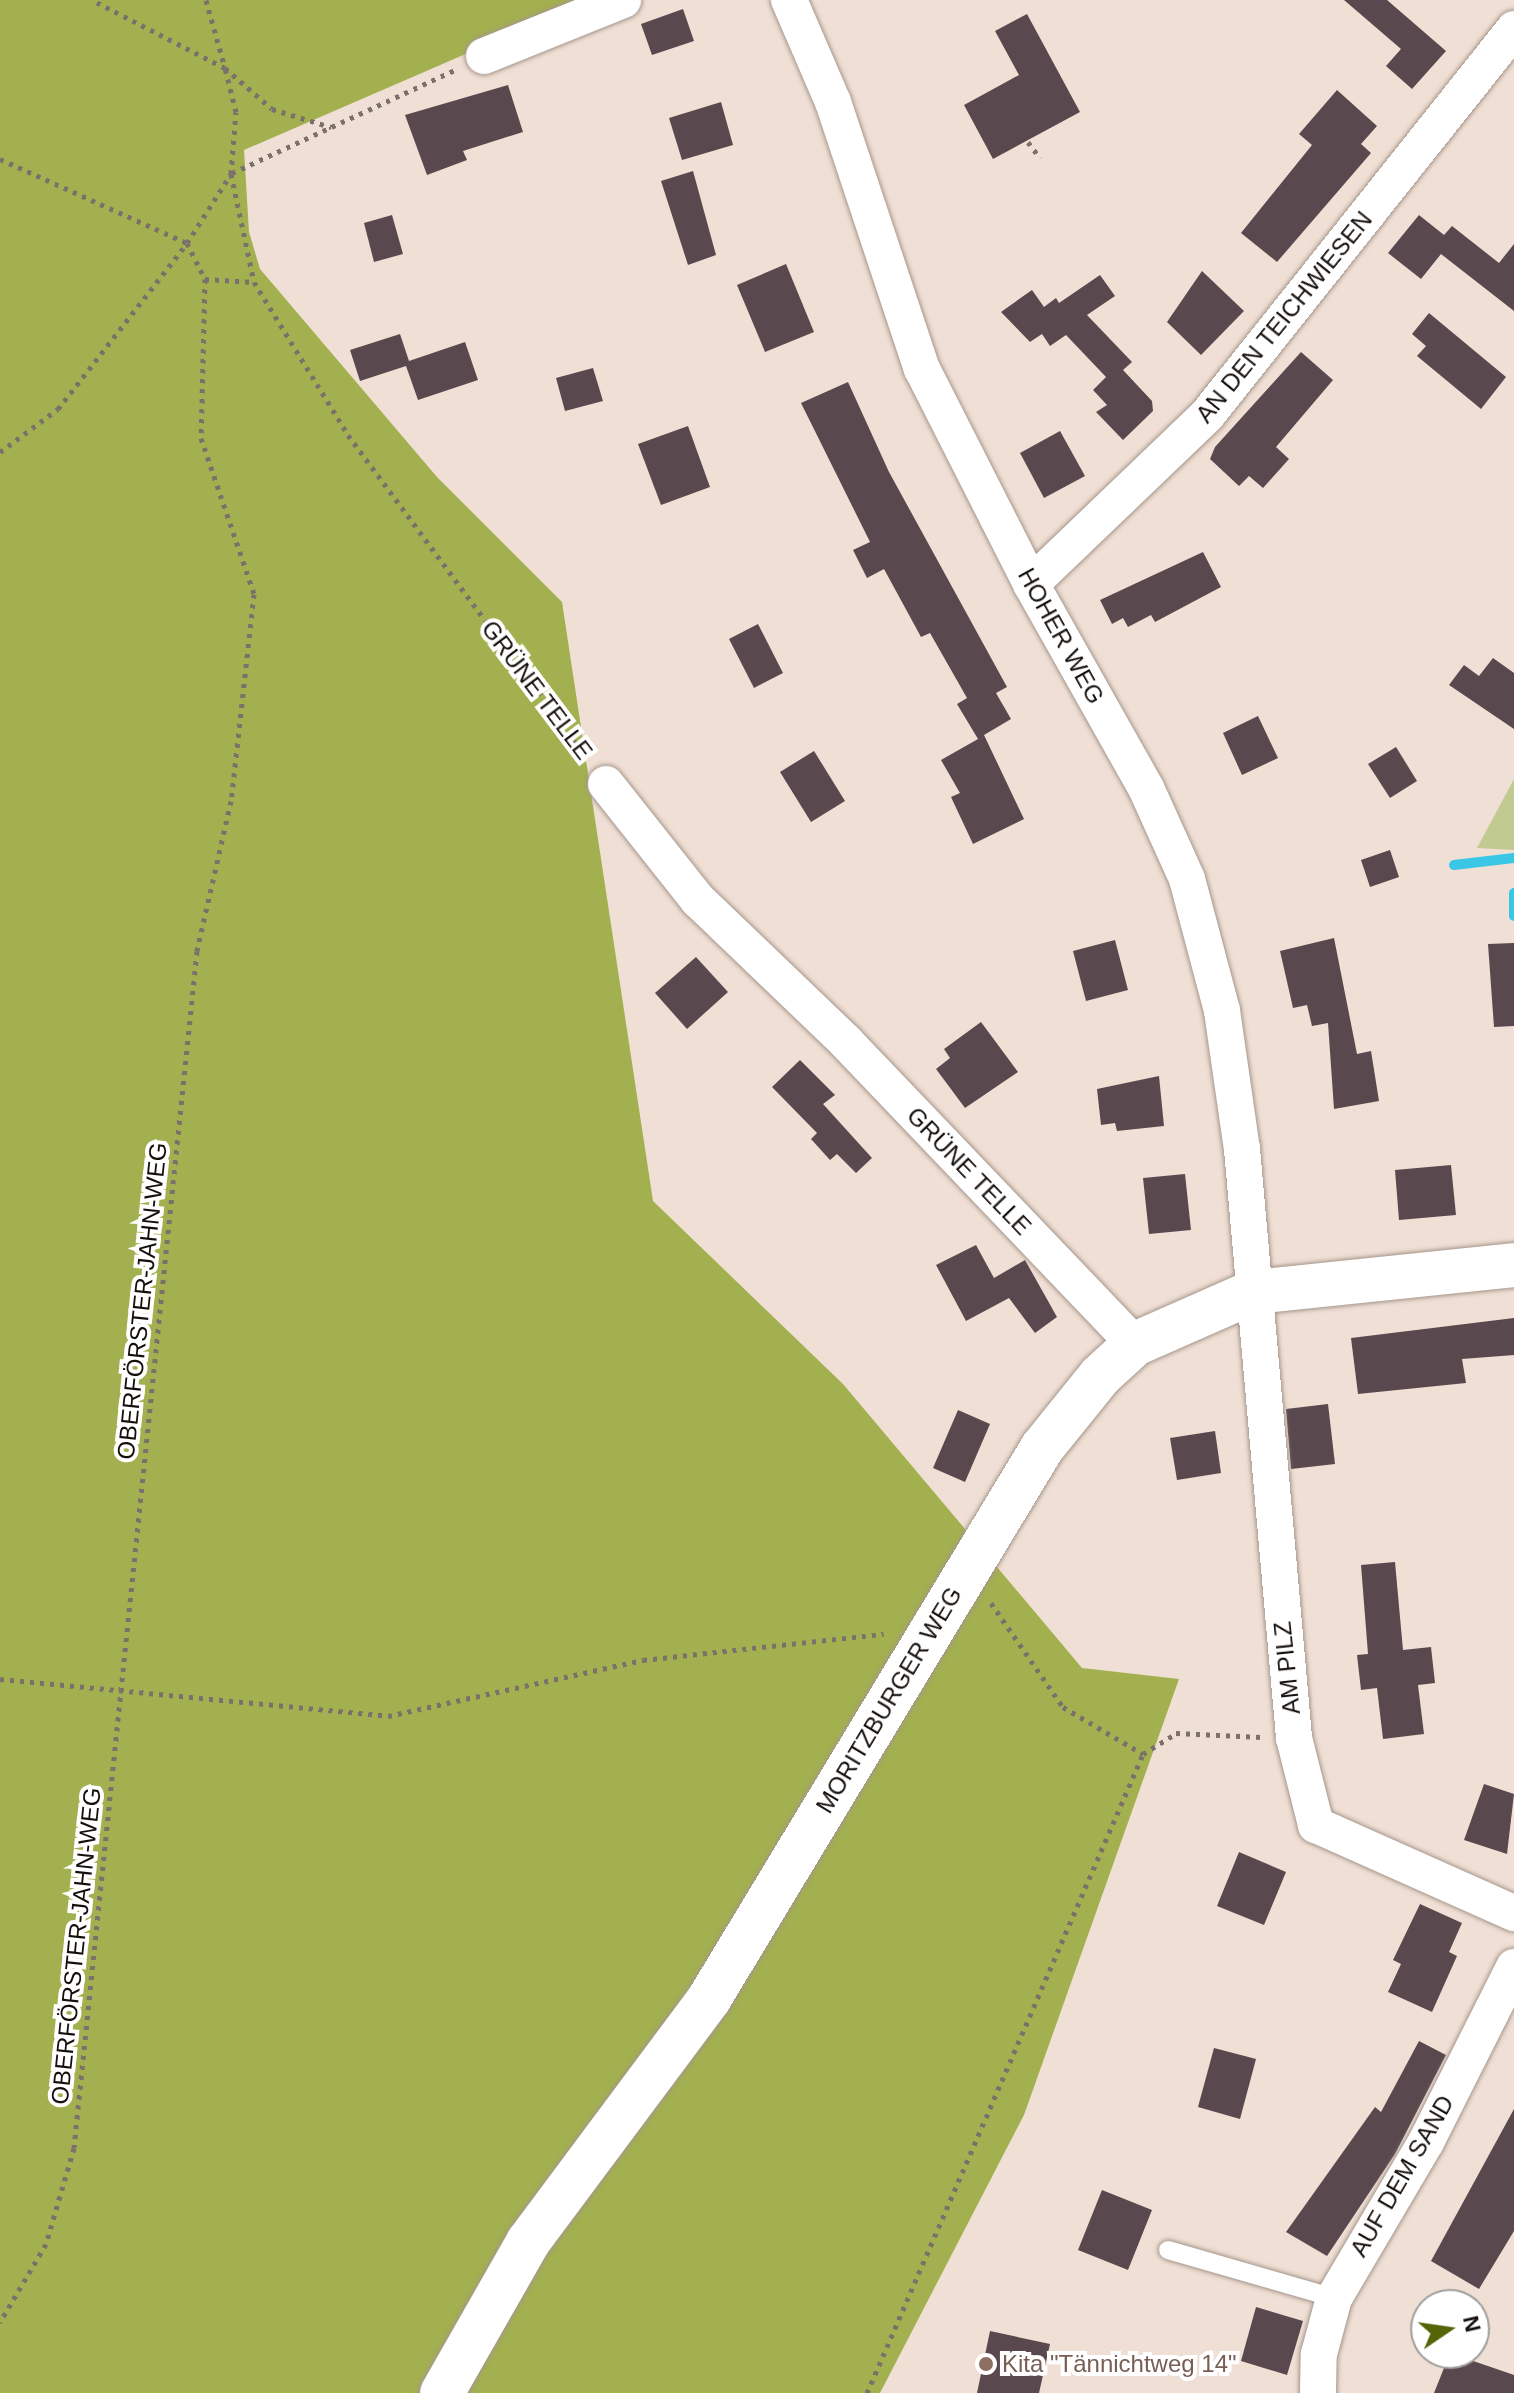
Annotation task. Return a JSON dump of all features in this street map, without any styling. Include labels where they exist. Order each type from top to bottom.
[{"type":"street","points":[[484,56],[623,0]]},
{"type":"street","name":"HOHER WEG","points":[[789,0],[833,102],[922,369],[1031,584],[1146,788],[1187,879],[1222,1011],[1253,1292]]},
{"type":"street","name":"AN DEN TEICHWIESEN","points":[[1031,584],[1208,414],[1514,29]]},
{"type":"street","name":"GRÜNE TELLE","points":[[606,784],[698,900],[846,1042],[1135,1344]]},
{"type":"street","name":"MORITZBURGER WEG","points":[[442,2393],[528,2242],[709,1999],[929,1630],[1050,1437],[1135,1344],[1253,1292],[1514,1265]]},
{"type":"street","name":"AM PILZ","points":[[1253,1292],[1294,1738],[1316,1825],[1514,1913]]},
{"type":"street","name":"AUF DEM SAND","points":[[1318,2393],[1319,2354],[1334,2298],[1426,2142],[1514,1967]]},
{"type":"lane","points":[[1168,2250],[1334,2298]]},
{"type":"path","points":[[92,0],[225,68],[272,109],[331,127]]},
{"type":"path","points":[[0,452],[58,409],[187,243],[231,174],[236,112],[206,0]]},
{"type":"path","points":[[231,174],[484,56]]},
{"type":"path","points":[[1028,142],[1040,158]]},
{"type":"path","points":[[0,159],[187,243],[205,279],[254,282]]},
{"type":"path","name":"GRÜNE TELLE","points":[[231,174],[254,282],[348,435],[606,784]]},
{"type":"path","name":"OBERFÖRSTER-JAHN-WEG","points":[[0,2322],[46,2244],[74,2148],[197,951],[231,801],[254,594],[201,438],[205,279]]},
{"type":"path","points":[[968,1570],[1063,1707],[1143,1754]]},
{"type":"path","points":[[0,1679],[121,1688],[388,1716],[643,1660],[929,1630]]},
{"type":"path","points":[[867,2393],[1143,1754],[1176,1733],[1294,1738]]},
{"type":"green space","points":[[0,0],[590,0],[244,150],[249,232],[260,269],[437,477],[562,602],[653,1201],[843,1384],[1082,1668],[1179,1679],[1024,2115],[880,2393],[0,2393]]},
{"type":"green space","points":[[1514,779],[1514,850],[1477,848]]},
{"type":"building","points":[[1344,0],[1387,0],[1446,51],[1412,89],[1386,66],[1401,49]]},
{"type":"building","points":[[683,9],[694,41],[652,55],[641,24]]},
{"type":"building","points":[[1027,14],[1080,112],[993,159],[964,105],[1019,75],[995,31]]},
{"type":"building","points":[[508,85],[523,132],[463,151],[467,160],[427,175],[405,115]]},
{"type":"building","points":[[1337,90],[1377,126],[1361,144],[1371,153],[1277,262],[1241,233],[1312,145],[1299,134]]},
{"type":"building","points":[[721,102],[733,145],[682,160],[669,118]]},
{"type":"building","points":[[693,171],[716,255],[688,265],[661,181]]},
{"type":"building","points":[[392,215],[403,254],[374,262],[364,223]]},
{"type":"building","points":[[1419,215],[1444,235],[1452,226],[1499,263],[1514,244],[1514,311],[1441,254],[1421,279],[1388,253]]},
{"type":"building","points":[[786,264],[814,332],[765,352],[737,285]]},
{"type":"building","points":[[1202,271],[1244,311],[1201,355],[1167,322]]},
{"type":"building","points":[[1100,275],[1115,296],[1087,315],[1132,362],[1123,370],[1152,401],[1153,411],[1123,440],[1096,412],[1107,405],[1093,390],[1106,377],[1066,335],[1050,346],[1042,334],[1030,342],[1001,312],[1032,290],[1044,307],[1056,298],[1059,303]]},
{"type":"building","points":[[1429,313],[1506,377],[1481,409],[1417,356],[1426,346],[1412,334]]},
{"type":"building","points":[[400,334],[409,361],[465,342],[478,380],[418,400],[406,366],[360,381],[350,350]]},
{"type":"building","points":[[1301,352],[1333,380],[1276,447],[1289,459],[1263,488],[1249,476],[1239,486],[1210,459],[1215,447]]},
{"type":"building","points":[[593,368],[603,401],[565,411],[556,378]]},
{"type":"building","points":[[848,382],[889,472],[1007,687],[996,693],[1011,719],[984,735],[1024,819],[973,844],[951,797],[960,793],[941,760],[978,739],[957,704],[967,698],[930,633],[921,637],[884,569],[867,578],[853,550],[870,542],[801,403]]},
{"type":"building","points":[[688,426],[710,487],[661,505],[638,444]]},
{"type":"building","points":[[1060,431],[1085,476],[1044,498],[1020,453]]},
{"type":"building","points":[[1203,552],[1221,587],[1155,622],[1151,615],[1128,627],[1123,618],[1112,624],[1100,600]]},
{"type":"building","points":[[758,624],[783,673],[754,688],[729,639]]},
{"type":"building","points":[[1493,658],[1514,673],[1514,729],[1449,685],[1464,665],[1479,676]]},
{"type":"building","points":[[1258,716],[1278,758],[1242,775],[1223,733]]},
{"type":"building","points":[[1396,747],[1417,781],[1390,798],[1368,764]]},
{"type":"building","points":[[814,751],[845,801],[811,822],[780,772]]},
{"type":"building","points":[[1390,850],[1399,877],[1370,887],[1361,860]]},
{"type":"building","points":[[1334,938],[1357,1054],[1371,1051],[1379,1101],[1334,1109],[1328,1023],[1312,1026],[1307,1005],[1293,1008],[1280,951]]},
{"type":"building","points":[[1115,940],[1128,990],[1086,1001],[1073,951]]},
{"type":"building","points":[[1514,943],[1514,1026],[1494,1027],[1488,944]]},
{"type":"building","points":[[696,957],[728,992],[687,1029],[655,993]]},
{"type":"building","points":[[981,1022],[1018,1072],[965,1108],[936,1069],[950,1058],[944,1049]]},
{"type":"building","points":[[800,1060],[835,1095],[823,1104],[872,1158],[856,1173],[837,1154],[830,1160],[811,1139],[817,1133],[772,1087]]},
{"type":"building","points":[[1159,1076],[1164,1126],[1117,1131],[1115,1123],[1101,1125],[1097,1089]]},
{"type":"building","points":[[1451,1165],[1456,1215],[1399,1220],[1395,1170]]},
{"type":"building","points":[[1185,1174],[1191,1230],[1149,1234],[1143,1178]]},
{"type":"building","points":[[976,1245],[994,1278],[1025,1260],[1057,1317],[1035,1333],[1009,1298],[966,1321],[936,1265]]},
{"type":"building","points":[[1514,1318],[1514,1355],[1462,1359],[1466,1383],[1358,1394],[1351,1338]]},
{"type":"building","points":[[1328,1404],[1335,1464],[1291,1469],[1286,1409]]},
{"type":"building","points":[[958,1410],[990,1424],[965,1482],[933,1468]]},
{"type":"building","points":[[1215,1431],[1221,1473],[1177,1480],[1170,1438]]},
{"type":"building","points":[[1395,1562],[1403,1650],[1431,1647],[1435,1683],[1418,1685],[1424,1734],[1383,1739],[1377,1688],[1361,1690],[1357,1655],[1368,1654],[1361,1565]]},
{"type":"building","points":[[1484,1784],[1514,1794],[1507,1854],[1464,1840]]},
{"type":"building","points":[[1239,1852],[1286,1872],[1264,1925],[1217,1906]]},
{"type":"building","points":[[1420,1904],[1462,1923],[1449,1952],[1457,1956],[1432,2012],[1388,1992],[1401,1964],[1393,1960]]},
{"type":"building","points":[[1419,2041],[1446,2055],[1395,2154],[1327,2256],[1286,2232],[1375,2107],[1381,2112]]},
{"type":"building","points":[[1214,2048],[1256,2059],[1240,2119],[1198,2107]]},
{"type":"building","points":[[1514,2109],[1514,2231],[1479,2289],[1431,2261]]},
{"type":"building","points":[[1102,2190],[1152,2210],[1128,2270],[1078,2250]]},
{"type":"building","points":[[1256,2307],[1303,2321],[1287,2375],[1241,2361]]},
{"type":"building","points":[[990,2331],[1050,2344],[1039,2393],[977,2393]]},
{"type":"building","points":[[1490,2367],[1514,2375],[1514,2393],[1434,2393],[1444,2369]]},
{"type":"waterway","points":[[1454,865],[1514,858]]},
{"type":"waterway","points":[[1514,893],[1514,916]]},
{"type":"place","name":"Kita \"Tännichtweg 14\"","points":[[986,2364]]}]
